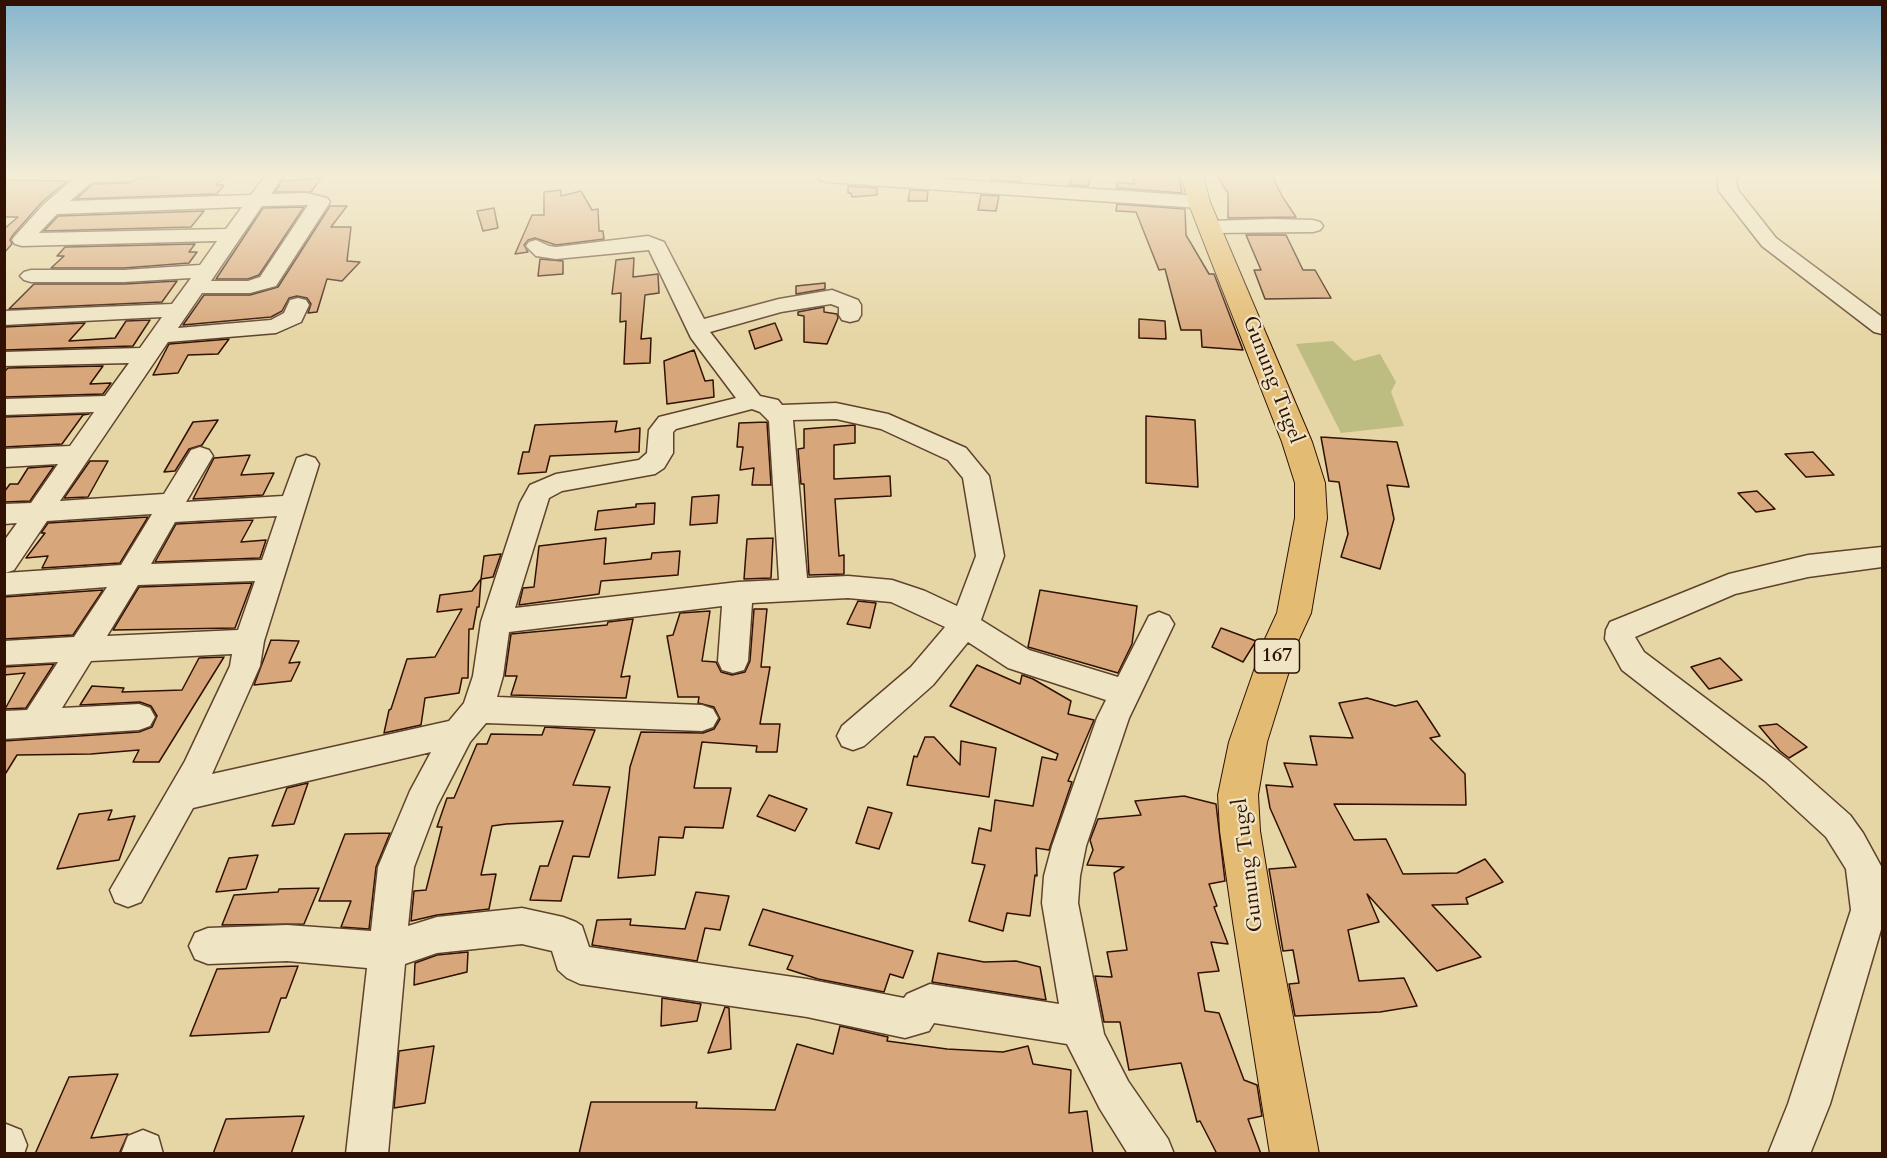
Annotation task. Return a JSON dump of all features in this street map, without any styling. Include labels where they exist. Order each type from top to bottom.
[{"type":"main road","name":"Gunung Tugel","points":[[1211,229],[1298,442],[1311,483],[1311,518],[1294,613],[1282,639],[1248,742],[1238,795],[1240,831],[1254,922],[1295,1154]]},
{"type":"street","points":[[32,229],[22,240],[232,235]]},
{"type":"street","points":[[4,563],[146,355],[236,229]]},
{"type":"street","points":[[31,276],[201,279],[250,287],[267,281],[302,229]]},
{"type":"street","points":[[1759,229],[1769,242],[1882,327]]},
{"type":"street","points":[[536,246],[543,252],[556,253],[648,242],[656,244],[702,338],[751,401]]},
{"type":"street","points":[[698,328],[780,306],[832,297],[850,305],[850,315]]},
{"type":"street","points":[[160,336],[276,326],[293,317],[298,305]]},
{"type":"street","points":[[4,318],[179,310]]},
{"type":"street","points":[[4,359],[146,355]]},
{"type":"street","points":[[367,1154],[396,867],[422,802],[469,721],[488,676],[496,622],[533,503],[539,492],[556,483],[646,468],[655,462],[660,453],[661,430],[668,423],[710,414],[751,401],[769,406],[781,419],[784,437],[794,588]]},
{"type":"street","points":[[4,407],[112,404]]},
{"type":"street","points":[[776,413],[836,411],[888,422],[957,454],[976,476],[990,556],[964,626],[922,676],[853,735]]},
{"type":"street","points":[[4,458],[78,454]]},
{"type":"street","points":[[20,724],[82,650],[130,575],[200,456]]},
{"type":"street","points":[[128,890],[197,771],[245,666],[249,641],[306,464]]},
{"type":"street","points":[[4,514],[294,505]]},
{"type":"street","points":[[1788,1154],[1809,1104],[1869,910],[1863,866],[1838,826],[1777,771],[1633,661],[1620,639],[1621,630],[1729,585],[1790,570],[1882,557]]},
{"type":"street","points":[[4,584],[130,575],[271,570]]},
{"type":"street","points":[[496,622],[794,588],[848,586],[892,591],[934,607],[1019,659],[1105,685],[1125,695]]},
{"type":"street","points":[[733,661],[738,593]]},
{"type":"street","points":[[1153,1154],[1113,1095],[1095,1061],[1083,1027],[1060,903],[1062,876],[1080,812],[1113,718],[1159,624]]},
{"type":"street","points":[[4,652],[249,641]]},
{"type":"street","points":[[20,724],[139,717]]},
{"type":"street","points":[[182,796],[469,721],[702,718]]},
{"type":"street","points":[[207,946],[245,943],[287,944],[387,951],[437,935],[522,926],[563,935],[569,939],[571,957],[580,965],[807,998],[905,1018],[915,1017],[921,1008],[930,1003],[1083,1027]]},
{"type":"shaded area","points":[[1333,341],[1354,361],[1380,354],[1396,382],[1391,392],[1404,426],[1341,433],[1296,344]]},
{"type":"building","points":[[4,229],[18,229],[10,240],[12,244],[4,253]]},
{"type":"building","points":[[46,229],[116,229],[44,231]]},
{"type":"building","points":[[249,229],[289,229],[259,275],[248,279],[216,279]]},
{"type":"building","points":[[315,229],[351,229],[347,261],[360,262],[342,281],[327,279],[317,312],[308,313],[311,304],[307,298],[297,296],[289,298],[282,311],[271,317],[183,325],[204,295],[250,295],[278,287]]},
{"type":"building","points":[[526,229],[599,229],[603,231],[604,239],[556,245],[535,238],[528,240],[524,245],[528,252],[515,254]]},
{"type":"building","points":[[1143,229],[1186,229],[1186,235],[1209,274],[1214,274],[1243,350],[1202,347],[1201,330],[1181,330],[1165,269],[1159,270]]},
{"type":"building","points":[[1246,235],[1286,235],[1303,270],[1315,270],[1331,298],[1265,299],[1254,270],[1261,270]]},
{"type":"building","points":[[195,244],[189,252],[197,252],[189,263],[124,268],[51,268],[64,256],[57,256],[65,247]]},
{"type":"building","points":[[634,258],[633,277],[658,274],[659,293],[645,295],[641,339],[651,338],[650,363],[624,364],[626,321],[620,322],[621,293],[612,294],[616,260]]},
{"type":"building","points":[[540,259],[563,261],[563,274],[538,276]]},
{"type":"building","points":[[177,281],[162,302],[9,309],[34,284],[124,284]]},
{"type":"building","points":[[825,283],[825,289],[796,294],[796,286]]},
{"type":"building","points":[[824,307],[824,312],[837,314],[838,318],[827,344],[804,342],[804,316],[798,315],[798,312]]},
{"type":"building","points":[[1139,319],[1165,321],[1166,339],[1139,338]]},
{"type":"building","points":[[150,320],[133,346],[4,350],[4,327],[85,323],[69,341],[115,338],[126,321]]},
{"type":"building","points":[[775,323],[782,340],[755,349],[749,331]]},
{"type":"building","points":[[229,339],[218,354],[188,355],[178,373],[153,375],[169,344]]},
{"type":"building","points":[[694,350],[705,381],[713,380],[714,397],[667,404],[664,361]]},
{"type":"building","points":[[103,366],[90,384],[111,383],[103,394],[4,397],[4,372],[8,368]]},
{"type":"building","points":[[89,414],[83,415],[62,444],[4,447],[4,417]]},
{"type":"building","points":[[1146,416],[1195,420],[1198,487],[1146,483]]},
{"type":"building","points":[[218,420],[202,445],[189,449],[175,471],[164,472],[193,422]]},
{"type":"building","points":[[617,421],[615,432],[640,428],[639,452],[550,456],[546,472],[518,474],[523,452],[529,452],[535,425]]},
{"type":"building","points":[[767,422],[771,485],[752,485],[754,468],[740,470],[743,447],[737,447],[739,423]]},
{"type":"building","points":[[855,425],[855,443],[834,445],[834,479],[890,476],[891,496],[835,499],[839,556],[844,555],[844,574],[809,575],[804,484],[801,484],[798,449],[804,448],[804,429]]},
{"type":"building","points":[[1321,437],[1397,442],[1409,487],[1387,485],[1394,519],[1380,569],[1341,557],[1348,534],[1339,482],[1329,481]]},
{"type":"building","points":[[1813,452],[1834,475],[1806,477],[1785,454]]},
{"type":"building","points":[[250,455],[241,475],[274,473],[263,495],[193,499],[214,458]]},
{"type":"building","points":[[90,461],[108,461],[88,497],[64,498]]},
{"type":"building","points":[[54,466],[30,501],[4,502],[4,492],[10,484],[18,484],[28,468]]},
{"type":"building","points":[[1757,491],[1775,509],[1756,512],[1738,493]]},
{"type":"building","points":[[719,495],[717,523],[690,525],[692,497]]},
{"type":"building","points":[[655,503],[654,524],[595,530],[598,511]]},
{"type":"building","points":[[148,517],[120,563],[42,568],[48,556],[26,558],[45,533],[41,533],[48,523]]},
{"type":"building","points":[[253,520],[241,542],[266,540],[260,558],[155,562],[176,524]]},
{"type":"building","points":[[606,538],[604,564],[651,559],[652,553],[680,551],[678,575],[601,581],[599,594],[519,605],[523,588],[534,587],[539,546]]},
{"type":"building","points":[[773,538],[771,578],[744,579],[747,539]]},
{"type":"building","points":[[501,554],[493,577],[481,579],[484,556]]},
{"type":"building","points":[[481,579],[479,607],[477,607],[473,629],[469,629],[468,678],[462,678],[459,693],[425,698],[421,725],[384,733],[389,710],[407,659],[435,657],[462,609],[437,612],[440,595],[472,591]]},
{"type":"building","points":[[252,583],[235,628],[113,630],[139,587]]},
{"type":"building","points":[[103,590],[73,635],[4,639],[4,597]]},
{"type":"building","points":[[1040,590],[1137,606],[1132,644],[1118,673],[1028,647]]},
{"type":"building","points":[[858,601],[876,603],[870,628],[847,624]]},
{"type":"building","points":[[754,609],[767,609],[761,667],[770,667],[760,724],[780,724],[777,752],[756,752],[757,746],[702,742],[694,788],[731,788],[723,828],[685,827],[683,838],[659,837],[655,875],[618,878],[630,767],[641,732],[703,733],[714,729],[720,719],[714,707],[698,703],[699,697],[678,697],[667,636],[673,635],[680,613],[710,611],[702,661],[716,662],[721,672],[732,675],[745,672],[750,661]]},
{"type":"building","points":[[633,619],[621,677],[630,676],[626,698],[511,695],[517,676],[505,676],[511,634],[607,625],[608,622]]},
{"type":"building","points":[[1221,628],[1256,641],[1243,662],[1212,647]]},
{"type":"building","points":[[271,640],[299,641],[289,663],[300,662],[291,681],[254,685]]},
{"type":"building","points":[[224,657],[159,762],[133,762],[139,750],[91,754],[17,755],[4,776],[4,741],[139,732],[152,727],[157,716],[151,706],[140,702],[80,705],[92,686],[124,688],[122,692],[182,690],[199,658]]},
{"type":"building","points":[[1720,658],[1742,680],[1709,689],[1691,667]]},
{"type":"building","points":[[54,664],[26,708],[5,709],[25,673],[4,675],[4,667]]},
{"type":"building","points":[[977,665],[1020,684],[1022,675],[1033,679],[1071,701],[1068,714],[1094,720],[1068,781],[1072,782],[1049,850],[1036,848],[1037,876],[1035,875],[1030,916],[1007,913],[1003,931],[969,921],[985,865],[972,863],[979,828],[991,831],[995,800],[1033,806],[1042,757],[1056,760],[1058,754],[950,706]]},
{"type":"building","points":[[1367,698],[1395,706],[1417,701],[1440,736],[1430,738],[1465,774],[1466,805],[1334,804],[1354,840],[1386,839],[1403,874],[1457,873],[1485,859],[1503,882],[1466,898],[1468,904],[1432,905],[1481,957],[1437,971],[1367,894],[1379,922],[1348,930],[1359,981],[1404,978],[1417,1006],[1380,1012],[1295,1016],[1289,984],[1299,983],[1293,950],[1283,951],[1269,869],[1296,867],[1270,808],[1266,785],[1293,787],[1284,763],[1317,765],[1310,736],[1353,738],[1339,703]]},
{"type":"building","points":[[1777,724],[1807,747],[1789,758],[1759,726]]},
{"type":"building","points":[[545,727],[595,730],[573,785],[610,787],[589,857],[573,856],[561,901],[530,900],[540,866],[548,866],[563,821],[506,824],[492,826],[481,875],[496,874],[489,909],[437,915],[411,921],[414,891],[426,890],[442,827],[437,827],[447,798],[454,798],[477,744],[487,744],[491,734],[542,735]]},
{"type":"building","points":[[925,737],[934,737],[960,765],[961,741],[996,748],[989,797],[907,785],[914,756],[917,757]]},
{"type":"building","points":[[308,783],[294,824],[272,826],[287,788]]},
{"type":"building","points":[[769,795],[807,809],[795,831],[757,816]]},
{"type":"building","points":[[1184,796],[1216,804],[1225,881],[1209,884],[1217,906],[1214,907],[1228,944],[1211,942],[1219,971],[1198,973],[1205,1011],[1219,1013],[1244,1080],[1257,1085],[1262,1116],[1248,1119],[1261,1154],[1217,1154],[1200,1121],[1197,1122],[1181,1063],[1129,1070],[1120,1022],[1104,1022],[1095,976],[1112,977],[1107,952],[1127,950],[1114,873],[1124,867],[1087,865],[1093,850],[1090,840],[1098,819],[1141,815],[1135,801]]},
{"type":"building","points":[[868,807],[892,813],[879,849],[856,843]]},
{"type":"building","points":[[112,810],[108,820],[135,816],[119,860],[57,869],[79,814]]},
{"type":"building","points":[[390,833],[376,867],[369,929],[341,927],[351,901],[319,901],[345,834]]},
{"type":"building","points":[[258,855],[246,889],[216,892],[229,858]]},
{"type":"building","points":[[319,888],[304,924],[222,925],[234,895],[278,892],[279,889]]},
{"type":"building","points":[[696,892],[729,896],[720,930],[705,928],[697,961],[592,945],[597,920],[631,919],[630,925],[685,929]]},
{"type":"building","points":[[763,909],[913,951],[903,978],[890,974],[884,992],[818,979],[787,969],[793,956],[749,945]]},
{"type":"building","points":[[468,952],[467,972],[414,985],[415,963],[437,955]]},
{"type":"building","points":[[938,953],[984,962],[1016,961],[1040,967],[1046,1000],[932,982]]},
{"type":"building","points":[[298,966],[286,998],[281,998],[269,1032],[190,1036],[217,969]]},
{"type":"building","points":[[662,998],[701,1004],[697,1021],[661,1026]]},
{"type":"building","points":[[725,1007],[729,1008],[731,1049],[708,1053]]},
{"type":"building","points":[[840,1026],[888,1037],[887,1041],[947,1049],[1003,1052],[1028,1046],[1033,1064],[1071,1070],[1069,1113],[1087,1111],[1093,1154],[579,1154],[591,1102],[697,1102],[696,1108],[775,1110],[797,1044],[833,1054]]},
{"type":"building","points":[[434,1046],[425,1103],[394,1108],[399,1051]]},
{"type":"building","points":[[118,1074],[91,1138],[128,1134],[119,1154],[35,1154],[69,1077]]},
{"type":"building","points":[[304,1116],[291,1154],[213,1154],[226,1119]]}]
